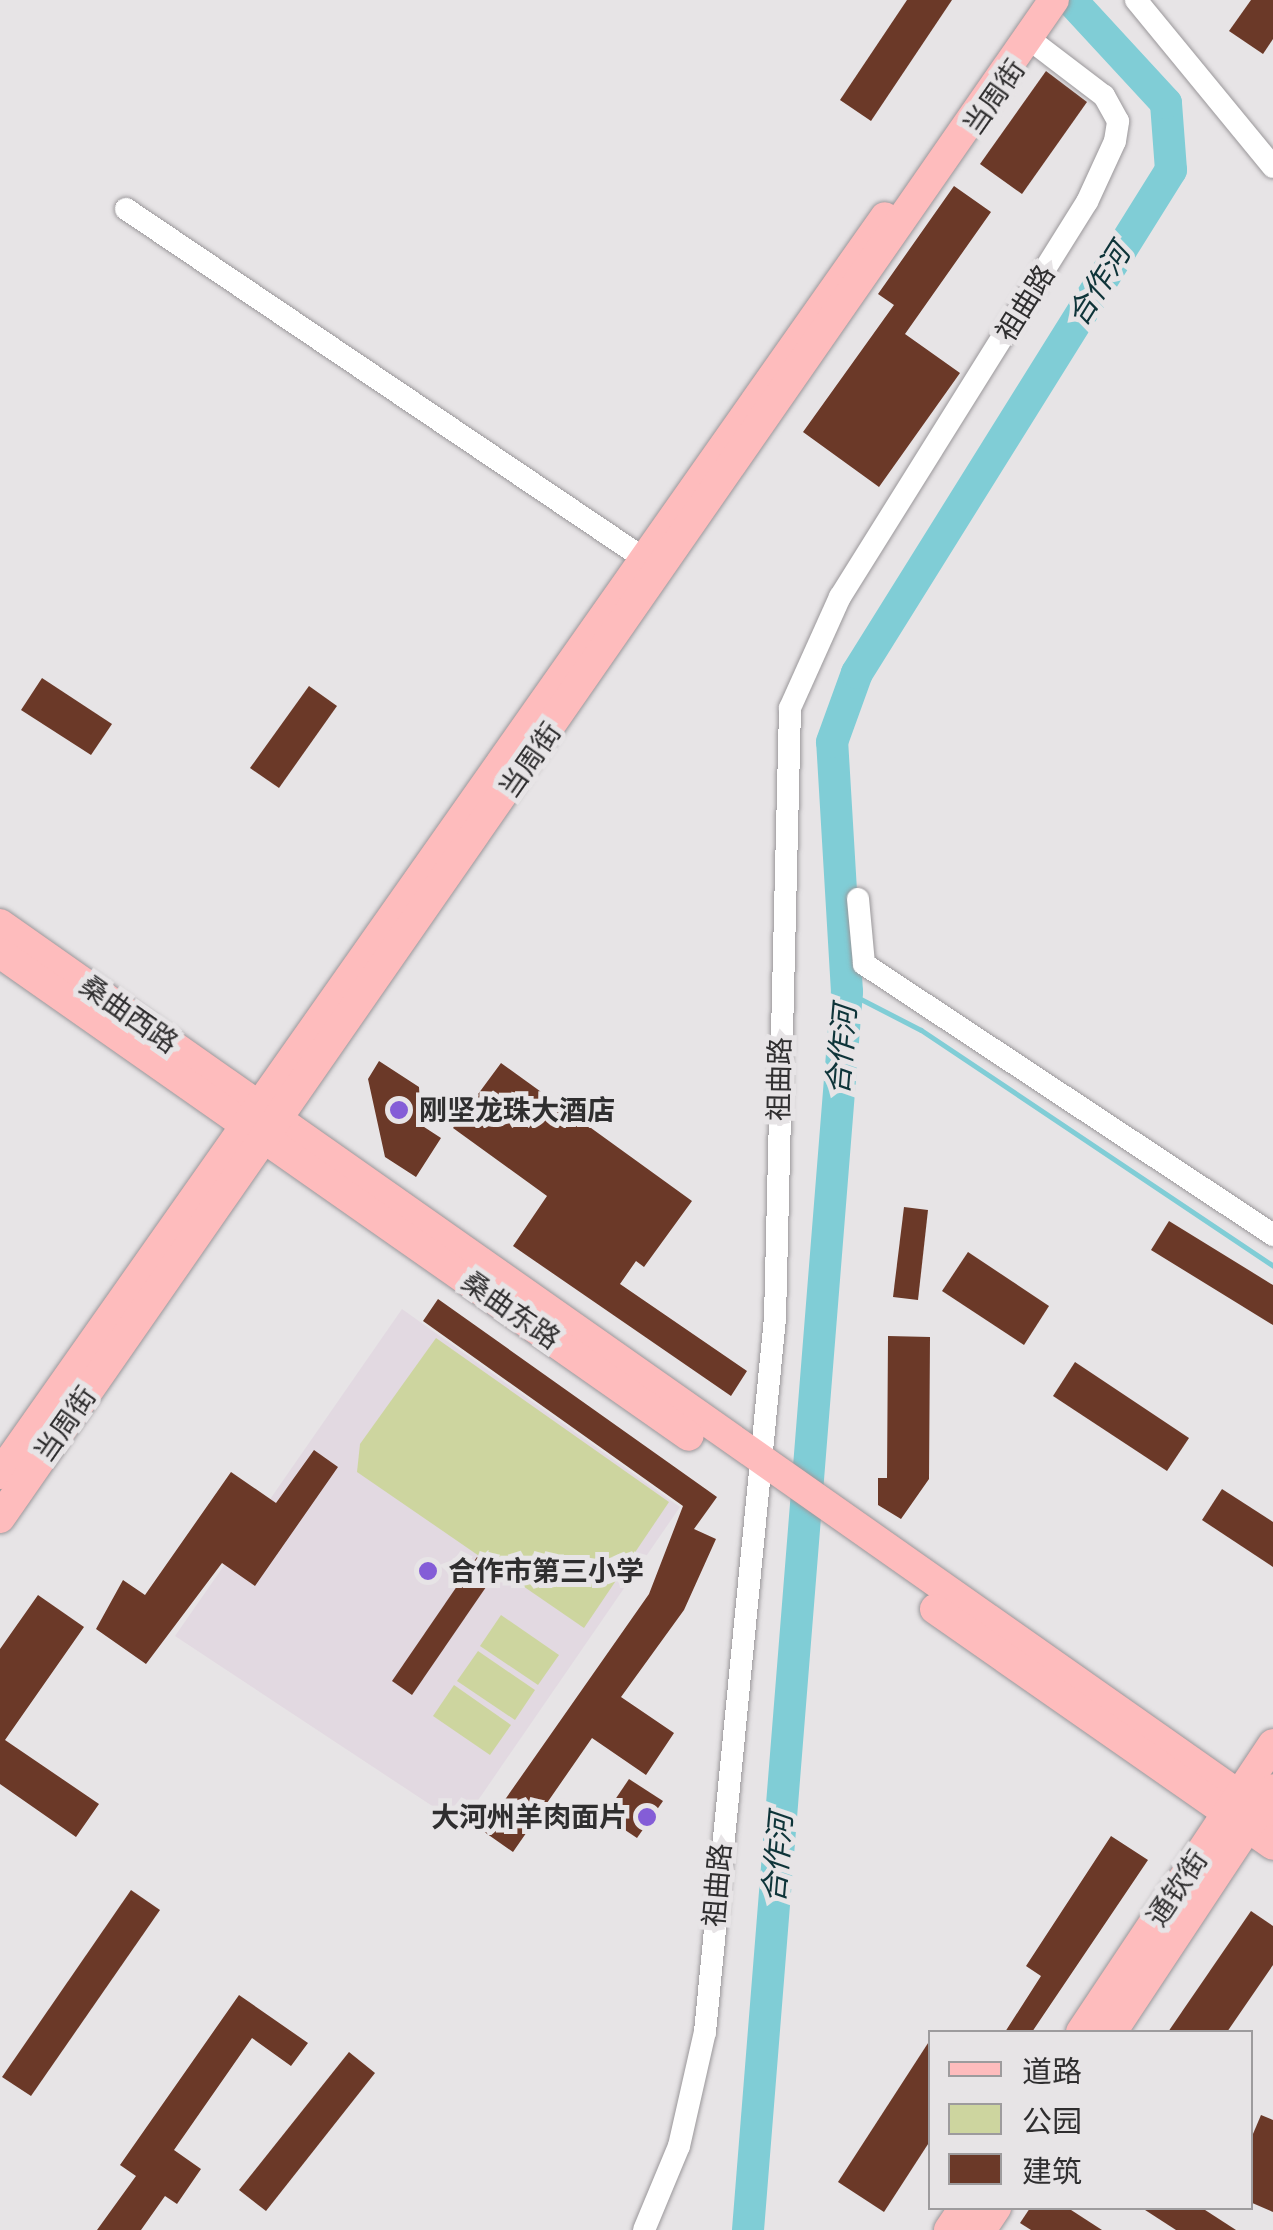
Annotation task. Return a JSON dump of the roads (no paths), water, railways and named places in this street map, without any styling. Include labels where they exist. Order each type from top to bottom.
[{"type":"main road","name":"当周街","points":[[0,1518],[261,1122],[642,558],[1030,27],[1054,0]]},
{"type":"main road","name":"当周街","points":[[0,1474],[261,1122],[1030,27]]},
{"type":"main road","name":"桑曲西路","points":[[0,924],[261,1122]]},
{"type":"main road","name":"桑曲西路","points":[[0,953],[261,1122]]},
{"type":"main road","name":"桑曲东路","points":[[261,1122],[767,1478],[1253,1809]]},
{"type":"main road","name":"通钦街","points":[[1083,2030],[1253,1809],[1273,1744]]},
{"type":"main road","points":[[1113,2030],[1253,1809],[1273,1845]]},
{"type":"main road","points":[[949,2230],[983,2217]]},
{"type":"street","points":[[1136,0],[1273,167]]},
{"type":"street","name":"祖曲路","points":[[644,2230],[679,2146],[704,2032],[767,1478],[790,708],[831,613],[1086,202],[1115,140],[1118,121],[1104,96],[1030,27]]},
{"type":"street","points":[[126,209],[642,558]]},
{"type":"street","points":[[858,898],[864,964],[1273,1235]]},
{"type":"waterway","name":"合作河","points":[[748,2230],[847,992],[832,742],[857,673],[1171,170],[1166,103],[1071,0]]},
{"type":"waterway","points":[[847,992],[921,1030],[1273,1266]]},
{"type":"place","name":"刚坚龙珠大酒店","points":[[399,1110]]},
{"type":"place","name":"合作市第三小学","points":[[428,1571]]},
{"type":"place","name":"大河州羊肉面片","points":[[647,1817]]}]
